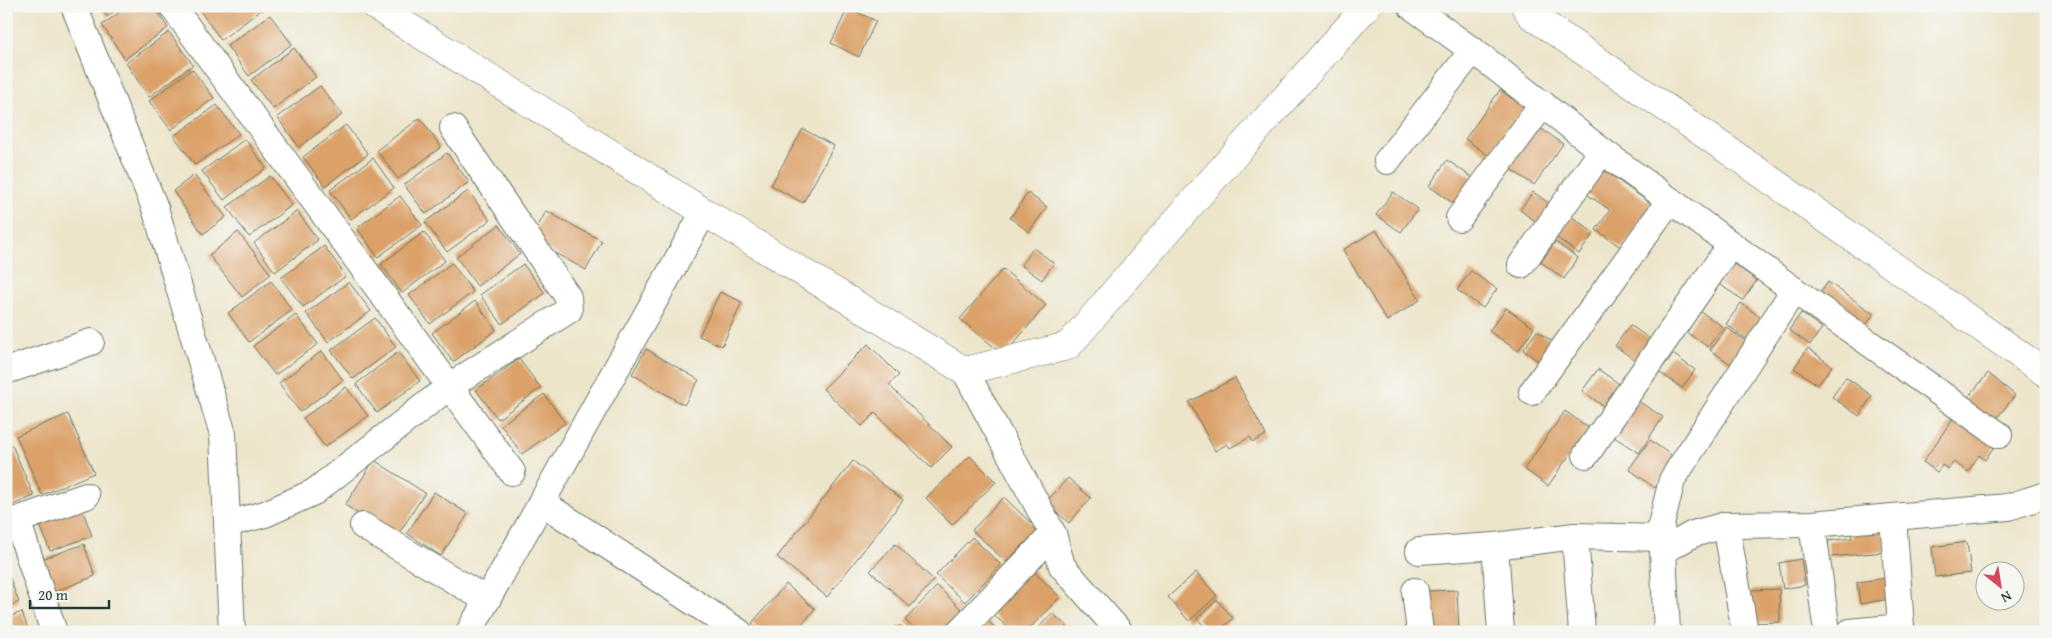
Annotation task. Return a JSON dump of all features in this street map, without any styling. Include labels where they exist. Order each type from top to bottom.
[{"type":"street","points":[[74,6],[155,208],[223,434],[232,632]]},
{"type":"street","points":[[172,6],[512,472]]},
{"type":"street","points":[[375,6],[704,212],[965,371],[1053,534],[1062,566],[1120,632]]},
{"type":"street","points":[[965,371],[1068,346],[1196,197],[1367,6]]},
{"type":"street","points":[[1411,6],[1473,50],[1670,200],[1999,436]]},
{"type":"street","points":[[1525,6],[1531,15],[2046,373]]},
{"type":"street","points":[[1387,161],[1473,50]]},
{"type":"street","points":[[1459,218],[1543,104]]},
{"type":"street","points":[[227,524],[265,514],[314,492],[450,386],[569,310],[568,297],[453,128]]},
{"type":"street","points":[[1521,265],[1602,150]]},
{"type":"street","points":[[1532,392],[1670,200]]},
{"type":"street","points":[[469,632],[704,212]]},
{"type":"street","points":[[1586,455],[1731,244]]},
{"type":"street","points":[[1667,632],[1662,538],[1672,480],[1794,290]]},
{"type":"street","points":[[6,371],[91,342]]},
{"type":"street","points":[[1420,551],[1495,546],[1575,536],[1662,538],[1693,534],[1726,525],[1812,524],[2008,507],[2046,495]]},
{"type":"street","points":[[54,632],[12,522],[86,496]]},
{"type":"street","points":[[541,502],[739,632]]},
{"type":"street","points":[[1850,632],[1901,628],[1894,517]]},
{"type":"street","points":[[1812,524],[1827,632]]},
{"type":"street","points":[[1726,525],[1745,632]]},
{"type":"street","points":[[363,526],[487,600]]},
{"type":"street","points":[[959,632],[1053,534]]},
{"type":"street","points":[[1575,536],[1582,632]]},
{"type":"street","points":[[1495,546],[1501,632]]},
{"type":"street","points":[[1415,590],[1420,632]]},
{"type":"building","points":[[100,6],[122,6],[107,17]]},
{"type":"building","points":[[128,6],[154,6],[168,28],[125,59],[102,25]]},
{"type":"building","points":[[206,6],[263,6],[264,8],[221,40],[200,11]]},
{"type":"building","points":[[848,8],[876,21],[859,57],[831,43]]},
{"type":"building","points":[[270,15],[292,44],[249,76],[227,46]]},
{"type":"building","points":[[169,32],[193,65],[149,97],[126,63]]},
{"type":"building","points":[[294,48],[316,77],[273,109],[251,80]]},
{"type":"building","points":[[192,69],[214,98],[171,130],[149,101]]},
{"type":"building","points":[[320,86],[342,115],[299,147],[277,117]]},
{"type":"building","points":[[1500,90],[1527,109],[1492,158],[1465,139]]},
{"type":"building","points":[[217,105],[239,134],[195,165],[174,136]]},
{"type":"building","points":[[420,118],[441,147],[398,179],[377,150]]},
{"type":"building","points":[[346,125],[368,154],[325,186],[303,157]]},
{"type":"building","points":[[1536,125],[1563,144],[1534,185],[1506,166]]},
{"type":"building","points":[[803,129],[834,146],[803,203],[771,185]]},
{"type":"building","points":[[245,139],[266,168],[224,200],[202,171]]},
{"type":"building","points":[[447,153],[469,182],[426,214],[404,185]]},
{"type":"building","points":[[373,158],[394,188],[351,219],[330,190]]},
{"type":"building","points":[[1447,160],[1476,180],[1457,206],[1429,186]]},
{"type":"building","points":[[1602,169],[1653,205],[1622,248],[1596,230],[1610,210],[1585,193]]},
{"type":"building","points":[[194,175],[226,217],[203,234],[173,191]]},
{"type":"building","points":[[270,176],[292,205],[249,237],[227,207]]},
{"type":"building","points":[[468,191],[490,220],[447,252],[425,222]]},
{"type":"building","points":[[1393,192],[1418,209],[1401,232],[1376,215]]},
{"type":"building","points":[[1533,192],[1557,209],[1543,227],[1520,210]]},
{"type":"building","points":[[1028,193],[1047,207],[1029,232],[1010,218]]},
{"type":"building","points":[[400,196],[422,225],[378,257],[357,228]]},
{"type":"building","points":[[297,211],[318,240],[275,272],[254,243]]},
{"type":"building","points":[[546,211],[602,241],[586,270],[531,240]]},
{"type":"building","points":[[1571,216],[1594,233],[1579,254],[1556,237]]},
{"type":"building","points":[[499,225],[520,254],[477,286],[456,257]]},
{"type":"building","points":[[1376,230],[1420,300],[1387,321],[1343,250]]},
{"type":"building","points":[[238,232],[271,274],[242,297],[209,255]]},
{"type":"building","points":[[424,232],[445,261],[402,293],[381,264]]},
{"type":"building","points":[[1555,242],[1578,258],[1564,279],[1541,262]]},
{"type":"building","points":[[324,246],[346,276],[303,307],[281,278]]},
{"type":"building","points":[[1033,248],[1054,263],[1042,280],[1021,265]]},
{"type":"building","points":[[452,263],[473,292],[430,324],[409,295]]},
{"type":"building","points":[[523,264],[545,293],[502,324],[480,295]]},
{"type":"building","points":[[1734,264],[1757,280],[1743,300],[1719,284]]},
{"type":"building","points":[[1003,269],[1046,305],[1004,355],[960,319]]},
{"type":"building","points":[[1471,271],[1497,289],[1483,308],[1457,290]]},
{"type":"building","points":[[271,281],[292,310],[249,342],[228,313]]},
{"type":"building","points":[[349,282],[371,311],[328,342],[306,313]]},
{"type":"building","points":[[1828,282],[1874,314],[1864,328],[1818,296]]},
{"type":"building","points":[[720,292],[742,302],[722,346],[699,336]]},
{"type":"building","points":[[475,301],[496,330],[453,362],[432,333]]},
{"type":"building","points":[[1741,303],[1764,320],[1749,341],[1726,324]]},
{"type":"building","points":[[1506,308],[1534,328],[1518,351],[1489,331]]},
{"type":"building","points":[[1700,311],[1723,327],[1708,347],[1686,332]]},
{"type":"building","points":[[1801,313],[1822,328],[1810,345],[1789,330]]},
{"type":"building","points":[[296,315],[318,344],[275,375],[253,346]]},
{"type":"building","points":[[375,318],[396,347],[353,379],[331,350]]},
{"type":"building","points":[[1630,325],[1653,341],[1638,362],[1615,346]]},
{"type":"building","points":[[1726,327],[1752,345],[1735,367],[1710,350]]},
{"type":"building","points":[[1537,331],[1559,346],[1545,366],[1523,350]]},
{"type":"building","points":[[868,344],[899,375],[889,385],[952,447],[931,468],[875,413],[862,426],[823,389]]},
{"type":"building","points":[[1808,348],[1832,366],[1818,385],[1794,368]]},
{"type":"building","points":[[646,349],[699,380],[684,405],[632,374]]},
{"type":"building","points":[[322,351],[343,380],[300,412],[279,383]]},
{"type":"building","points":[[398,352],[420,381],[377,413],[356,384]]},
{"type":"building","points":[[1673,354],[1695,370],[1682,388],[1659,372]]},
{"type":"building","points":[[519,359],[541,388],[498,419],[476,390]]},
{"type":"building","points":[[1598,369],[1625,388],[1609,410],[1582,391]]},
{"type":"building","points":[[1988,373],[2015,395],[1991,426],[1963,404]]},
{"type":"building","points":[[1846,377],[1872,396],[1859,416],[1832,397]]},
{"type":"building","points":[[1235,378],[1266,435],[1253,442],[1250,437],[1230,448],[1227,444],[1215,451],[1189,402]]},
{"type":"building","points":[[346,387],[368,416],[325,447],[303,418]]},
{"type":"building","points":[[544,394],[565,423],[522,454],[501,425]]},
{"type":"building","points":[[1635,399],[1663,417],[1639,453],[1611,435]]},
{"type":"building","points":[[1565,411],[1593,431],[1576,455],[1572,451],[1548,486],[1524,469]]},
{"type":"building","points":[[68,414],[94,473],[42,495],[16,436]]},
{"type":"building","points":[[1956,414],[1997,442],[1985,460],[1979,455],[1968,472],[1954,462],[1948,469],[1942,465],[1937,472],[1923,462]]},
{"type":"building","points":[[1650,440],[1675,458],[1655,488],[1629,469]]},
{"type":"building","points":[[12,445],[34,496],[6,508],[6,448]]},
{"type":"building","points":[[970,456],[996,482],[952,525],[926,498]]},
{"type":"building","points":[[374,460],[425,493],[396,538],[345,505]]},
{"type":"building","points":[[853,461],[903,500],[827,597],[777,557]]},
{"type":"building","points":[[1068,478],[1091,498],[1069,523],[1046,502]]},
{"type":"building","points":[[434,492],[468,514],[441,556],[407,533]]},
{"type":"building","points":[[1004,497],[1038,530],[1006,562],[972,530]]},
{"type":"building","points":[[80,503],[92,536],[50,551],[38,519]]},
{"type":"building","points":[[1883,524],[1886,552],[1829,557],[1828,541],[1852,538],[1851,527]]},
{"type":"building","points":[[972,537],[1001,565],[965,602],[936,575]]},
{"type":"building","points":[[1967,542],[1971,573],[1935,577],[1932,547]]},
{"type":"building","points":[[84,544],[95,576],[54,592],[42,559]]},
{"type":"building","points":[[895,544],[934,580],[910,607],[870,571]]},
{"type":"building","points":[[1801,559],[1805,585],[1783,589],[1779,563]]},
{"type":"building","points":[[6,568],[19,602],[6,607]]},
{"type":"building","points":[[1030,568],[1060,597],[1026,632],[1012,632],[989,610]]},
{"type":"building","points":[[1196,572],[1217,596],[1189,621],[1168,597]]},
{"type":"building","points":[[1887,578],[1890,599],[1860,604],[1857,582]]},
{"type":"building","points":[[786,584],[815,609],[795,632],[762,632],[752,623]]},
{"type":"building","points":[[937,586],[963,611],[943,632],[917,632],[905,620]]},
{"type":"building","points":[[1779,589],[1780,622],[1751,623],[1750,590]]},
{"type":"building","points":[[1457,590],[1459,632],[1427,632],[1425,591]]},
{"type":"building","points":[[1217,600],[1233,618],[1218,632],[1209,632],[1197,618]]},
{"type":"building","points":[[22,612],[29,632],[6,632],[6,618]]},
{"type":"building","points":[[1052,613],[1073,632],[1035,632]]},
{"type":"building","points":[[980,614],[1000,632],[964,632]]},
{"type":"building","points":[[900,625],[907,632],[893,632]]},
{"type":"building","points":[[1650,629],[1650,632],[1630,632],[1629,630]]}]
